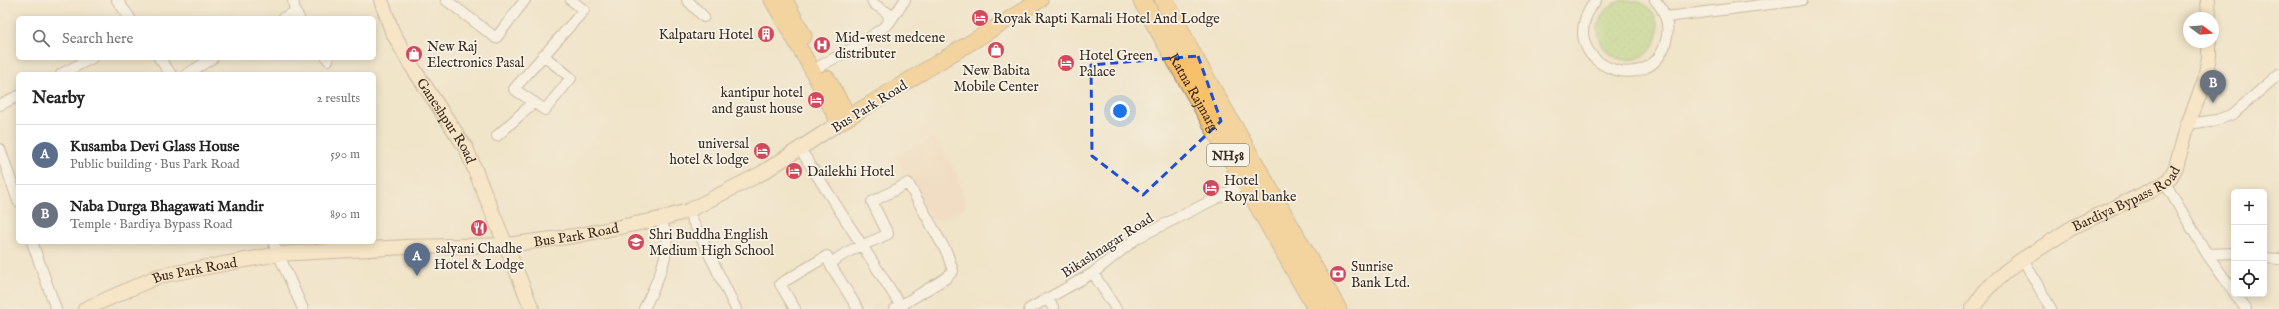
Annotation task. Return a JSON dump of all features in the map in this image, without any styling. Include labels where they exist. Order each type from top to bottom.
[{"type":"highway","name":"Ratna Rajmarg","points":[[1142,0],[1244,184],[1283,231],[1337,309]]},
{"type":"highway","name":"Ratna Rajmarg","points":[[1164,0],[1283,231],[1317,309]]},
{"type":"main road","name":"Ganeshpur Road","points":[[381,0],[392,31],[411,65],[466,148],[532,309]]},
{"type":"main road","points":[[772,0],[811,68],[844,120]]},
{"type":"main road","points":[[784,0],[820,66],[844,120]]},
{"type":"main road","name":"Bus Park Road","points":[[85,309],[159,276],[275,248],[507,245],[574,236],[660,219],[688,211],[762,173],[844,120],[1040,0]]},
{"type":"main road","points":[[2208,0],[2209,12]]},
{"type":"main road","name":"Bardiya Bypass Road","points":[[1972,309],[1986,290],[2006,271],[2075,226],[2165,183],[2176,168],[2188,124],[2204,83],[2209,57],[2209,48]]},
{"type":"street","points":[[293,0],[297,15]]},
{"type":"street","points":[[446,0],[496,38],[525,0]]},
{"type":"street","points":[[543,55],[571,78],[545,110],[514,89],[543,55],[584,10],[571,0]]},
{"type":"street","points":[[687,0],[704,17]]},
{"type":"street","points":[[872,0],[874,4],[888,13],[889,23]]},
{"type":"street","points":[[820,66],[861,44],[889,23],[905,0]]},
{"type":"street","points":[[1596,0],[1589,10],[1584,23],[1584,37],[1588,50],[1597,62],[1623,73],[1638,71],[1650,64],[1660,55],[1667,36],[1666,17],[1655,0]]},
{"type":"street","points":[[1666,17],[1802,0]]},
{"type":"street","points":[[122,2],[129,16]]},
{"type":"street","points":[[65,72],[88,60]]},
{"type":"street","points":[[160,60],[170,72]]},
{"type":"street","points":[[190,72],[210,60]]},
{"type":"street","points":[[2188,124],[2216,120],[2233,114],[2279,74]]},
{"type":"street","points":[[0,106],[16,97]]},
{"type":"street","points":[[497,136],[534,102]]},
{"type":"street","points":[[0,148],[16,195]]},
{"type":"street","points":[[800,149],[863,247],[899,308],[946,278],[953,271],[947,253],[908,183],[872,202],[888,234],[863,247],[844,253],[830,264]]},
{"type":"street","points":[[2165,183],[2207,254],[2231,287]]},
{"type":"street","name":"Bikashnagar Road","points":[[1029,309],[1094,273],[1137,238],[1244,184]]},
{"type":"street","points":[[688,211],[736,309]]},
{"type":"street","points":[[644,309],[657,283],[665,250],[666,235],[660,219]]},
{"type":"street","points":[[36,244],[56,309]]},
{"type":"street","points":[[275,248],[303,309]]},
{"type":"street","points":[[2207,254],[2231,253]]},
{"type":"street","points":[[795,309],[780,284],[827,256],[830,264],[858,309]]},
{"type":"street","points":[[2267,258],[2279,259]]},
{"type":"street","points":[[2023,260],[2051,309]]},
{"type":"street","points":[[1094,273],[1116,309]]},
{"type":"street","points":[[2238,297],[2246,309]]},
{"type":"street","points":[[1047,298],[1054,309]]},
{"type":"highlighted area","points":[[1198,56],[1221,121],[1143,195],[1092,156],[1091,65]]},
{"type":"shaded area","points":[[935,137],[959,180],[966,206],[946,219],[932,220],[896,157]]},
{"type":"green space","points":[[1622,0],[1634,0],[1645,5],[1653,13],[1658,24],[1656,42],[1645,55],[1634,60],[1622,60],[1611,55],[1603,47],[1598,36],[1598,24],[1603,13],[1611,5]]},
{"type":"place","name":"Royak Rapti Karnali Hotel And Lodge","points":[[980,18]]},
{"type":"place","name":"Kalpataru Hotel","points":[[766,34]]},
{"type":"place","name":"Mid-west medcene distributer","points":[[822,45]]},
{"type":"place","name":"New Babita Mobile Center","points":[[996,50]]},
{"type":"place","name":"New Raj Electronics Pasal","points":[[414,54]]},
{"type":"place","name":"Hotel Green Palace","points":[[1066,63]]},
{"type":"place","name":"kantipur hotel and gaust house","points":[[816,100]]},
{"type":"place","name":"Naba Durga Bhagawati Mandir","points":[[2213,103]]},
{"type":"place","name":"universal hotel & lodge","points":[[762,151]]},
{"type":"place","name":"Dailekhi Hotel","points":[[794,171]]},
{"type":"place","name":"Hotel Royal banke","points":[[1211,188]]},
{"type":"place","name":"salyani Chadhe Hotel & Lodge","points":[[479,228]]},
{"type":"place","name":"Shri Buddha English Medium High School","points":[[636,242]]},
{"type":"place","name":"Sunrise Bank Ltd.","points":[[1338,274]]},
{"type":"place","name":"Kusamba Devi Glass House","points":[[417,276]]}]
